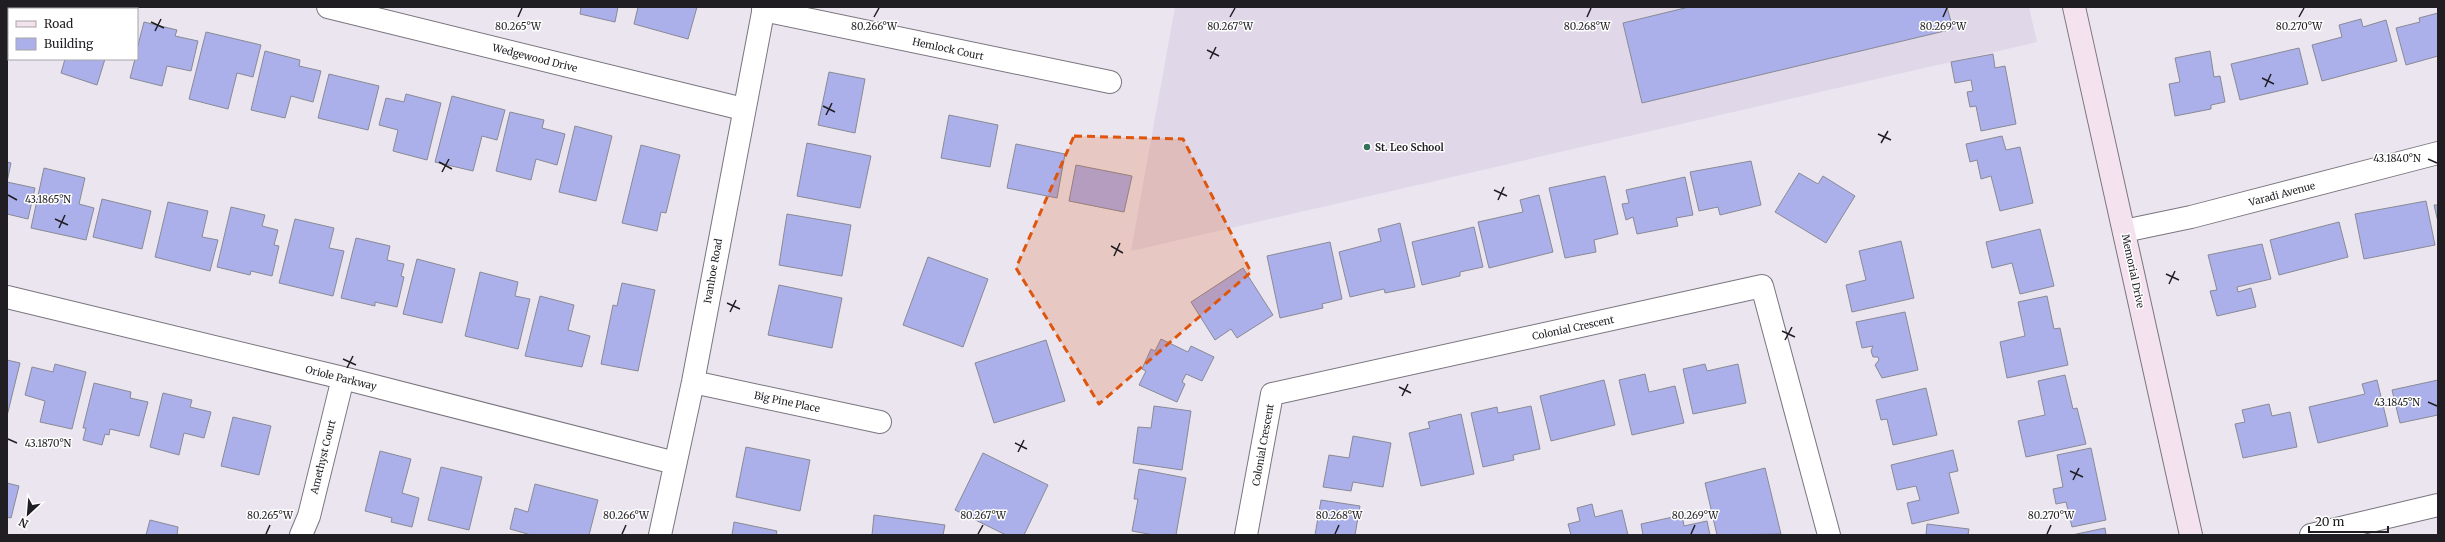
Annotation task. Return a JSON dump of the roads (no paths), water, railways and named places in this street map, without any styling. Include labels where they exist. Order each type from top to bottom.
[{"type":"main road","name":"Memorial Drive","points":[[2074,7],[2191,535]]},
{"type":"street","name":"Wedgewood Drive","points":[[328,7],[390,14],[743,109]]},
{"type":"street","name":"Hemlock Court","points":[[764,8],[1110,82]]},
{"type":"street","name":"Ivanhoe Road","points":[[660,535],[693,382],[743,109],[764,8]]},
{"type":"street","name":"Varadi Avenue","points":[[2124,231],[2191,217],[2438,153]]},
{"type":"street","name":"Colonial Crescent","points":[[1246,535],[1272,394],[1762,286],[1829,535]]},
{"type":"street","name":"Oriole Parkway","points":[[7,297],[343,378],[675,463]]},
{"type":"street","name":"Amethyst Court","points":[[301,535],[309,516],[343,378]]},
{"type":"street","name":"Big Pine Place","points":[[693,382],[880,422]]},
{"type":"street","points":[[2311,535],[2438,505]]},
{"type":"place","name":"St. Leo School","points":[[1367,147]]}]
